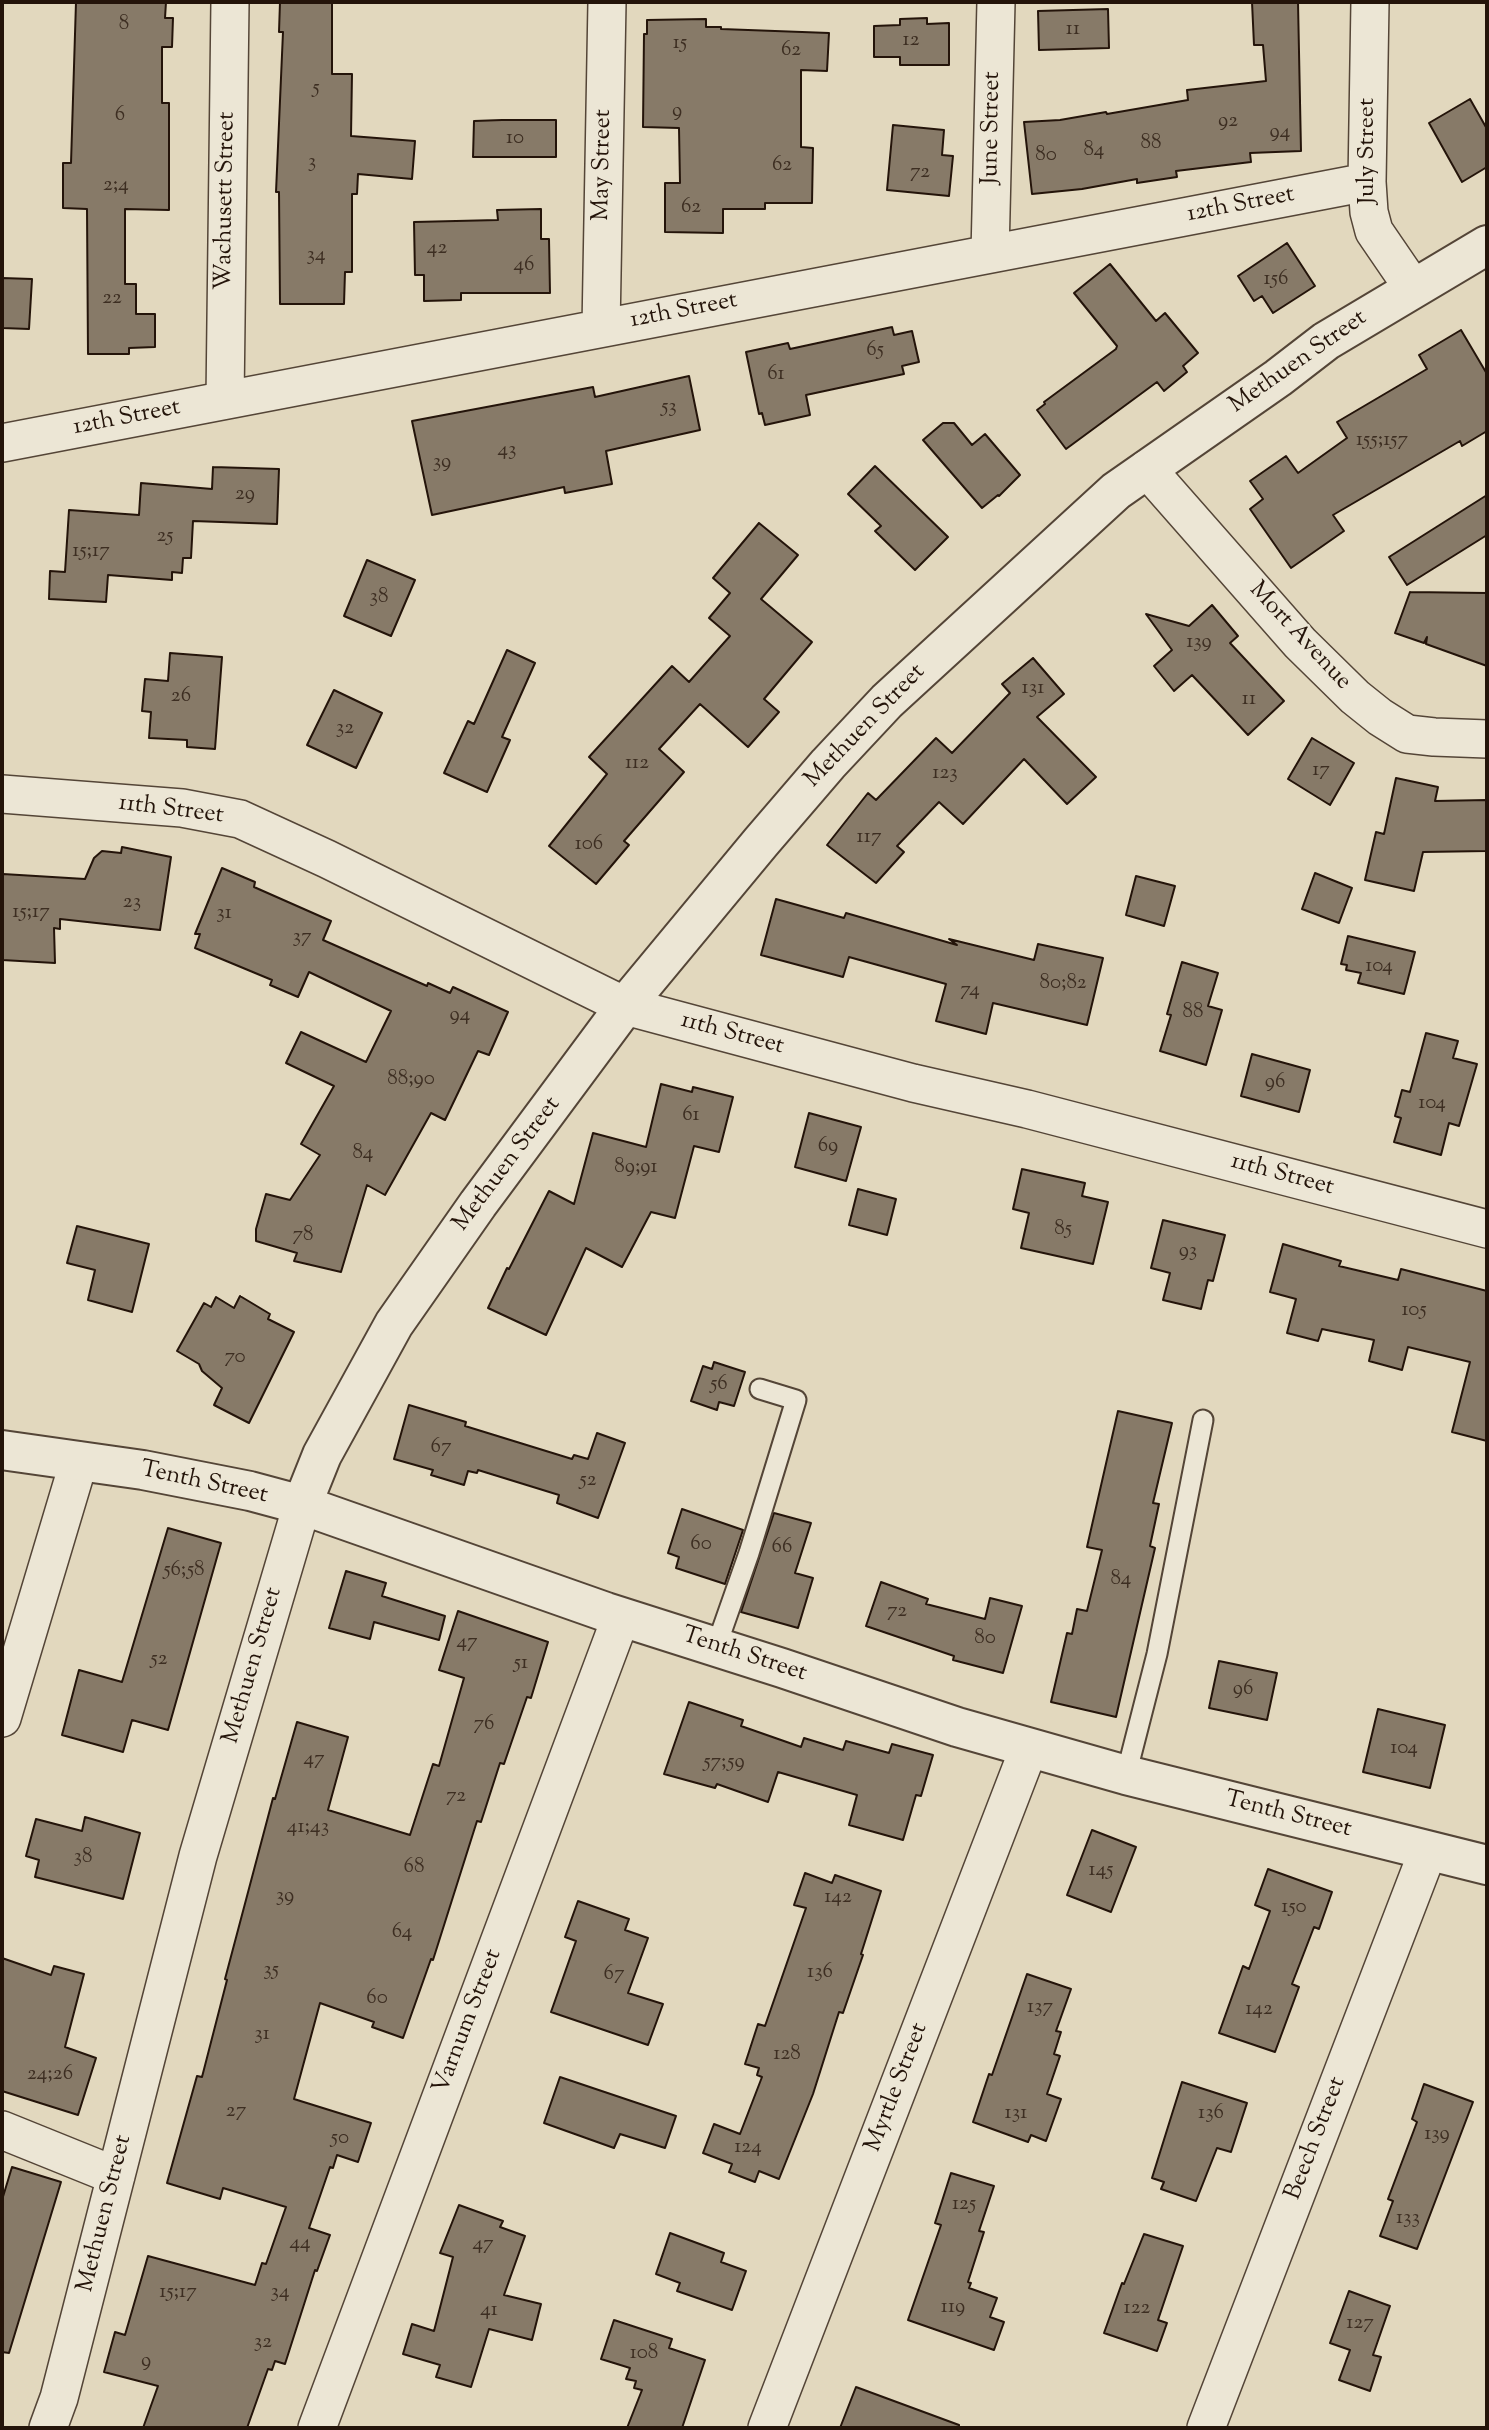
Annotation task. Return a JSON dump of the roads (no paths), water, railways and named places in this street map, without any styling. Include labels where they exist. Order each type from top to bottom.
[{"type":"street","name":"Wachusett Street","points":[[225,400],[230,2]]},
{"type":"street","name":"May Street","points":[[601,328],[607,2]]},
{"type":"street","name":"June Street","points":[[990,254],[996,2]]},
{"type":"street","name":"July Street","points":[[1370,2],[1367,182],[1369,212],[1374,231],[1413,288]]},
{"type":"street","name":"12th Street","points":[[2,443],[1367,182]]},
{"type":"street","name":"Methuen Street","points":[[48,2428],[59,2399],[198,1856],[302,1506],[322,1455],[394,1324],[478,1204],[625,1006],[769,832],[887,701],[1116,491],[1278,378],[1326,341],[1487,245]]},
{"type":"street","name":"Mort Avenue","points":[[1147,469],[1300,643],[1355,697],[1380,717],[1407,734],[1487,739]]},
{"type":"street","name":"11th Street","points":[[2,794],[182,808],[240,820],[327,859],[625,1006],[913,1083],[1027,1109],[1487,1229]]},
{"type":"street","name":"Tenth Street","points":[[2,1450],[143,1470],[250,1491],[302,1506],[621,1616],[957,1727],[1126,1775],[1487,1865]]},
{"type":"street","points":[[2,1718],[79,1461]]},
{"type":"street","name":"Varnum Street","points":[[317,2428],[621,1616]]},
{"type":"street","name":"Myrtle Street","points":[[767,2428],[1029,1748]]},
{"type":"street","name":"Beech Street","points":[[1206,2428],[1428,1851]]},
{"type":"street","points":[[2,2130],[116,2176]]},
{"type":"lane","points":[[716,1647],[749,1553],[796,1400],[760,1389]]},
{"type":"lane","points":[[1126,1775],[1157,1654],[1203,1420]]}]
